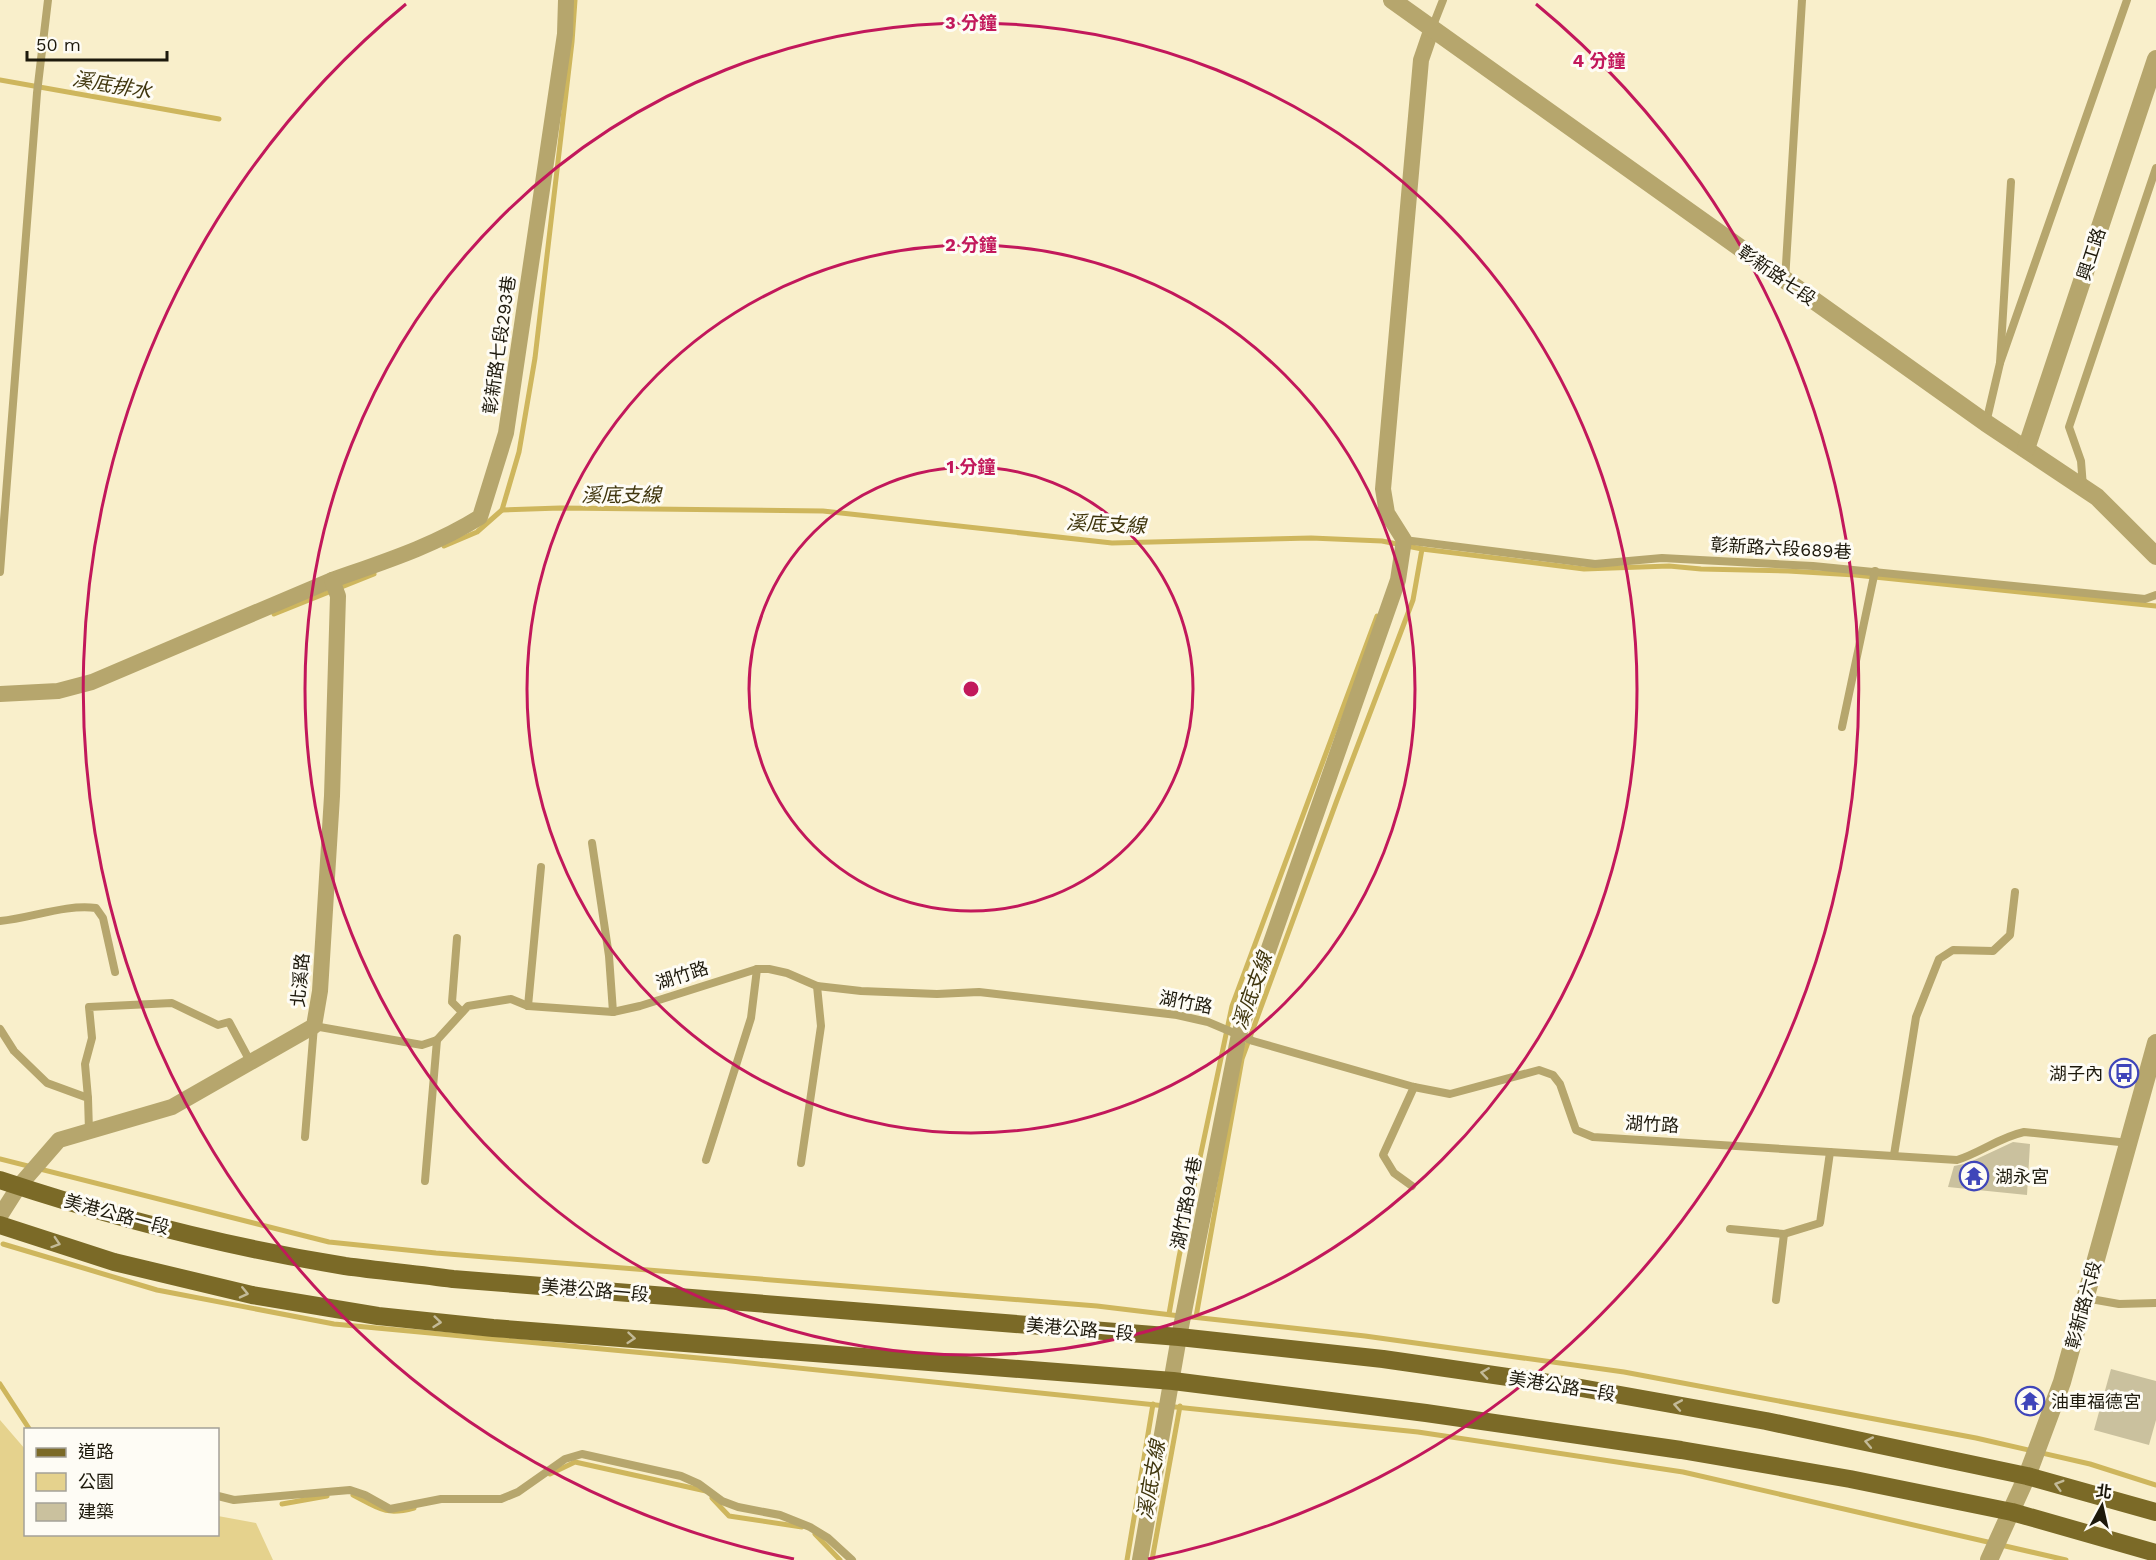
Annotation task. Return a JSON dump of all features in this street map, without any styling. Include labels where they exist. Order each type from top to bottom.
[{"type":"main road","name":"美港公路一段","points":[[0,1179],[109,1213],[215,1240],[345,1266],[453,1279],[1179,1337],[1383,1359],[1570,1386],[1777,1423],[2027,1476],[2156,1512]]},
{"type":"main road","points":[[0,1226],[114,1262],[252,1295],[378,1316],[493,1328],[1173,1381],[1426,1413],[1681,1450],[1850,1479],[2012,1512],[2156,1553]]},
{"type":"street","name":"彰新路七段293巷","points":[[332,580],[402,555],[459,530],[480,518],[506,433],[565,34],[566,0]]},
{"type":"street","name":"彰新路七段","points":[[1392,0],[1986,423],[2084,487],[2156,556]]},
{"type":"street","points":[[1404,540],[1387,513],[1383,489],[1421,60],[1431,28]]},
{"type":"street","name":"興工路","points":[[2026,449],[2156,59]]},
{"type":"street","name":"湖竹路94巷","points":[[1140,1560],[1179,1337],[1239,1034],[1398,580],[1404,540]]},
{"type":"street","name":"北溪路","points":[[0,1216],[19,1186],[59,1140],[172,1107],[315,1026],[320,991],[332,796],[338,596],[332,580]]},
{"type":"street","points":[[0,694],[58,691],[92,682],[332,580]]},
{"type":"street","name":"彰新路六段","points":[[1989,1560],[2027,1476],[2062,1382],[2156,1043]]},
{"type":"lane","points":[[0,572],[37,93],[48,0]]},
{"type":"lane","points":[[1431,28],[1443,0]]},
{"type":"lane","points":[[1785,281],[1802,0]]},
{"type":"lane","points":[[1986,423],[2000,363],[2127,0]]},
{"type":"lane","points":[[2084,487],[2081,461],[2068,428],[2156,168]]},
{"type":"lane","points":[[2000,363],[2011,182]]},
{"type":"lane","name":"彰新路六段689巷","points":[[1404,540],[1595,564],[1662,558],[1875,571],[2145,599],[2156,595]]},
{"type":"lane","points":[[1842,728],[1875,571]]},
{"type":"lane","points":[[592,843],[609,956],[613,1012]]},
{"type":"lane","points":[[528,1006],[541,867]]},
{"type":"lane","points":[[1894,1155],[1916,1017],[1939,959],[1953,950],[1993,951],[2010,936],[2015,892]]},
{"type":"lane","points":[[0,921],[22,919],[82,906],[96,908],[103,918],[115,972]]},
{"type":"lane","points":[[457,938],[452,1002],[462,1012]]},
{"type":"lane","points":[[706,1161],[751,1018],[757,969]]},
{"type":"lane","name":"湖竹路","points":[[437,1040],[468,1006],[511,999],[528,1006],[613,1012],[640,1006],[757,969],[770,969],[787,973],[818,986],[861,991],[937,994],[979,992],[1177,1015],[1208,1022],[1253,1041],[1414,1087],[1450,1094],[1539,1070],[1553,1075],[1560,1084],[1576,1130],[1593,1137],[1956,1160],[1967,1157],[2010,1135],[2024,1132],[2129,1143]]},
{"type":"lane","points":[[801,1163],[821,1026],[818,986]]},
{"type":"lane","points":[[90,1131],[85,1064],[92,1038],[89,1007],[172,1003],[218,1025],[229,1022],[252,1063]]},
{"type":"lane","points":[[305,1137],[315,1026],[422,1045],[437,1040],[425,1181]]},
{"type":"lane","points":[[0,1029],[15,1051],[47,1083],[88,1098]]},
{"type":"lane","points":[[1412,1186],[1394,1173],[1383,1155],[1414,1087]]},
{"type":"lane","points":[[1730,1229],[1784,1234],[1820,1223],[1830,1152]]},
{"type":"lane","points":[[1776,1300],[1784,1234]]},
{"type":"lane","points":[[2084,1298],[2119,1304],[2156,1303]]},
{"type":"lane","points":[[219,1496],[234,1500],[350,1490],[365,1495],[390,1509],[441,1499],[501,1499],[518,1492],[565,1459],[582,1454],[681,1476],[699,1484],[722,1501],[780,1515],[810,1527],[828,1538],[852,1560]]},
{"type":"green space","points":[[0,1420],[24,1448],[24,1536],[219,1536],[219,1516],[256,1523],[273,1560],[0,1560]]},
{"type":"building","points":[[2013,1142],[2030,1144],[2027,1195],[1948,1187],[1954,1166],[1968,1163]]},
{"type":"building","points":[[2111,1369],[2156,1381],[2156,1420],[2149,1445],[2094,1430]]},
{"type":"waterway","name":"溪底支線","points":[[575,0],[535,358],[519,452],[502,510],[560,508],[823,511],[1112,543],[1311,538],[1382,541],[1422,549],[1413,600],[1242,1059],[1196,1317]]},
{"type":"waterway","name":"溪底排水","points":[[0,80],[219,119]]},
{"type":"waterway","points":[[444,546],[477,532],[502,510]]},
{"type":"waterway","points":[[1422,549],[1584,569],[1669,566],[1855,575],[2156,606]]},
{"type":"waterway","points":[[274,614],[374,574]]},
{"type":"waterway","points":[[1169,1314],[1232,1006],[1377,616]]},
{"type":"waterway","points":[[0,1159],[329,1242],[436,1253],[1097,1306],[1180,1316]]},
{"type":"waterway","points":[[3,1244],[157,1290],[334,1324],[731,1361],[1418,1432],[1683,1472],[2066,1560]]},
{"type":"waterway","points":[[1192,1317],[1365,1336],[1624,1372],[1976,1438],[2090,1464],[2156,1485]]},
{"type":"waterway","points":[[0,1384],[29,1428]]},
{"type":"waterway","points":[[1127,1560],[1153,1404]]},
{"type":"waterway","name":"溪底支線","points":[[1152,1560],[1180,1406]]},
{"type":"waterway","points":[[550,1474],[575,1462],[706,1491]]},
{"type":"waterway","points":[[353,1495],[389,1511],[414,1508]]},
{"type":"waterway","points":[[282,1504],[327,1496]]},
{"type":"waterway","points":[[712,1498],[729,1516],[802,1527]]},
{"type":"waterway","points":[[815,1534],[840,1560]]},
{"type":"place","name":"湖子內","points":[[2124,1073]]},
{"type":"place","name":"湖永宮","points":[[1974,1176]]},
{"type":"place","name":"油車福德宮","points":[[2030,1401]]}]
